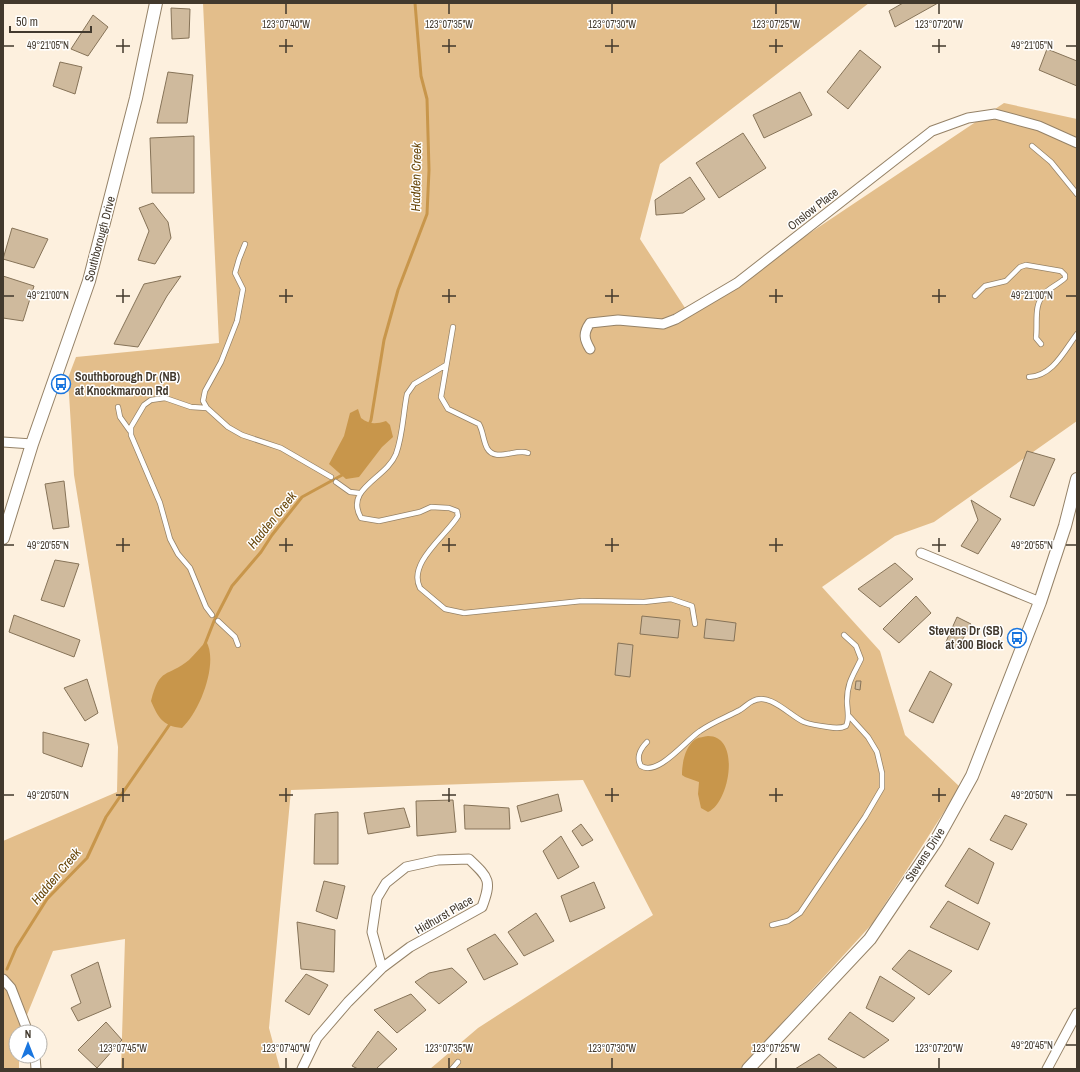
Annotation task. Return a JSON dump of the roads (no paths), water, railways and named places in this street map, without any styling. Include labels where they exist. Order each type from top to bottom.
[{"type":"street","name":"Southborough Drive","points":[[3,538],[32,444],[89,281],[136,98],[156,3]]},
{"type":"street","name":"Onslow Place","points":[[590,349],[584,339],[585,330],[590,323],[618,320],[663,324],[676,319],[737,283],[939,127],[968,118],[995,114],[1039,126],[1077,143]]},
{"type":"street","points":[[3,442],[32,444]]},
{"type":"street","name":"Stevens Drive","points":[[748,1069],[870,939],[936,841],[972,776],[1040,602],[1065,526],[1077,478]]},
{"type":"street","points":[[921,553],[1040,602]]},
{"type":"street","name":"Hidhurst Place","points":[[302,1069],[317,1038],[348,1002],[382,968],[410,948],[482,907],[488,889],[486,874],[470,859],[438,860],[406,867],[386,883],[377,898],[372,932],[382,968]]},
{"type":"street","points":[[3,978],[11,988],[25,1024]]},
{"type":"street","points":[[1047,1069],[1077,1013]]},
{"type":"lane","points":[[1032,146],[1051,162],[1077,194]]},
{"type":"lane","points":[[245,244],[235,273],[243,289],[237,322],[221,362],[205,391],[203,401],[207,408],[228,427],[242,435],[281,448],[331,477]]},
{"type":"lane","points":[[975,296],[985,286],[1006,281],[1020,267],[1026,265],[1061,271],[1065,274],[1065,278],[1045,293],[1036,308],[1036,338],[1041,344]]},
{"type":"lane","points":[[453,327],[441,397],[445,406],[479,424],[487,448],[491,452],[498,455],[517,452],[528,453]]},
{"type":"lane","points":[[1029,377],[1045,373],[1055,365],[1077,334]]},
{"type":"lane","points":[[446,365],[414,384],[410,389],[407,394],[396,455],[387,467],[358,493],[357,511],[361,518],[369,520],[379,521],[420,512],[431,508],[449,508],[458,511],[457,518],[439,538],[420,564],[418,573],[420,588],[445,609],[469,613],[582,601],[636,602],[671,598],[692,606],[695,624]]},
{"type":"lane","points":[[130,431],[137,413],[151,400],[165,398],[191,408],[207,408]]},
{"type":"lane","points":[[118,408],[120,417],[130,431],[160,503],[170,539],[178,554],[190,568],[206,607],[212,615]]},
{"type":"lane","points":[[336,482],[350,492],[358,493]]},
{"type":"lane","points":[[218,621],[235,637],[238,645]]},
{"type":"lane","points":[[647,742],[642,748],[638,758],[641,766],[645,768],[657,766],[667,760],[697,732],[757,699],[763,699],[771,702],[803,722],[814,726],[844,727],[848,723],[847,700],[849,684],[861,659],[856,646],[844,635]]},
{"type":"lane","points":[[772,925],[788,921],[800,913],[865,817],[882,788],[882,773],[877,752],[848,715]]},
{"type":"lane","points":[[452,1069],[458,1062]]},
{"type":"waterway","name":"Hadden Creek","points":[[368,427],[371,420],[384,340],[398,290],[427,214],[429,170],[427,99],[421,76],[415,3]]},
{"type":"waterway","name":"Hadden Creek","points":[[205,644],[214,621],[232,586],[261,552],[272,535],[302,497],[344,474]]},
{"type":"waterway","name":"Hadden Creek","points":[[7,969],[16,948],[47,899],[87,858],[106,817],[170,724]]},
{"type":"place","name":"Southborough Dr (NB) at Knockmaroon Rd","points":[[61,384]]},
{"type":"place","name":"Stevens Dr (SB) at 300 Block","points":[[1017,638]]}]
